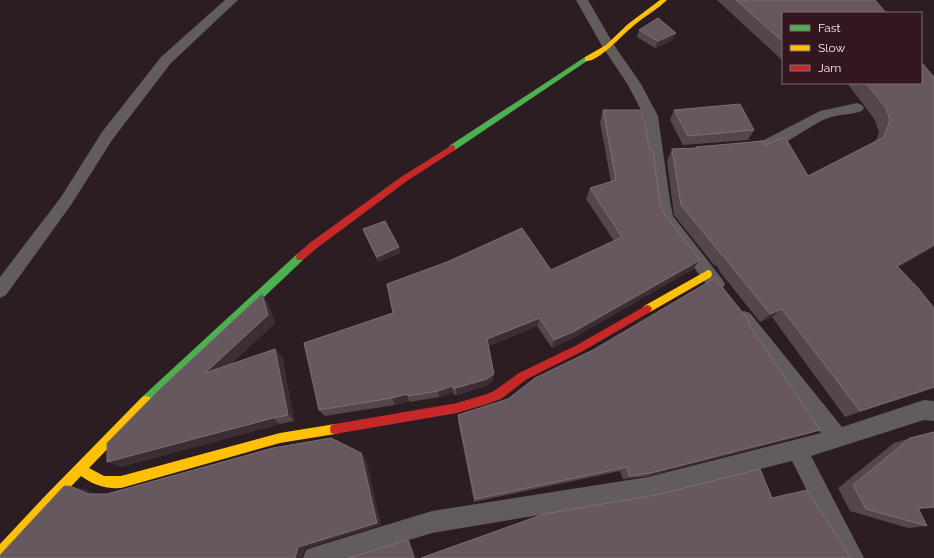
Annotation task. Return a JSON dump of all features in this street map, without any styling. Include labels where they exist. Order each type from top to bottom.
[{"type":"street","points":[[0,290],[66,201],[107,136],[166,60],[232,0]]},
{"type":"street","points":[[582,0],[608,46],[634,84],[651,116],[665,153],[664,213],[667,220],[838,438]]},
{"type":"street","points":[[0,553],[80,468],[162,385],[314,245],[404,179],[608,46],[630,25],[664,0]]},
{"type":"street","points":[[740,148],[767,145],[825,114],[857,108]]},
{"type":"street","points":[[80,468],[90,478],[108,484],[121,482],[280,438],[457,408],[487,399],[497,395],[523,376],[580,348],[708,274]]},
{"type":"street","points":[[314,558],[432,522],[648,487],[797,450],[924,410],[934,411]]},
{"type":"street","points":[[797,450],[852,558]]},
{"type":"building","points":[[736,0],[875,0],[885,12],[782,12],[782,41]]},
{"type":"building","points":[[658,18],[676,33],[658,41],[639,30]]},
{"type":"building","points":[[922,63],[934,77],[934,245],[897,266],[918,288],[934,308],[934,387],[860,411],[782,309],[770,314],[681,205],[672,149],[763,141],[765,145],[785,137],[808,176],[884,137],[890,120],[886,108],[867,84],[922,84]]},
{"type":"building","points":[[740,104],[754,130],[688,136],[674,110]]},
{"type":"building","points":[[603,110],[642,110],[650,151],[653,151],[660,203],[665,215],[700,260],[575,331],[554,340],[540,318],[487,339],[494,374],[487,379],[453,389],[453,386],[438,391],[408,396],[407,394],[392,398],[319,410],[304,343],[393,313],[387,284],[447,262],[522,228],[551,270],[622,237],[590,188],[616,180]]},
{"type":"building","points":[[385,221],[399,247],[377,257],[363,229]]},
{"type":"building","points":[[715,278],[750,322],[748,323],[820,430],[655,472],[629,476],[627,467],[475,499],[458,415],[508,399],[535,378],[593,350]]},
{"type":"building","points":[[262,294],[268,315],[205,373],[275,349],[288,415],[107,462],[107,443],[161,388]]},
{"type":"building","points":[[934,432],[934,507],[918,508],[927,526],[866,509],[853,485],[910,438]]},
{"type":"building","points":[[331,438],[361,453],[377,523],[298,547],[295,558],[0,558],[0,555],[64,486],[70,486],[88,494],[107,494],[273,448]]},
{"type":"building","points":[[760,469],[772,498],[807,490],[851,558],[421,558],[544,514],[656,495]]},
{"type":"building","points":[[408,540],[414,558],[348,558]]},
{"type":"traffic: fast","points":[[452,148],[587,59]]},
{"type":"traffic: fast","points":[[146,401],[300,257]]},
{"type":"traffic: slow","points":[[587,59],[608,46],[630,25],[664,0]]},
{"type":"traffic: slow","points":[[647,309],[708,274]]},
{"type":"traffic: slow","points":[[0,553],[50,499],[146,401]]},
{"type":"traffic: slow","points":[[80,468],[90,476],[104,482],[121,482],[280,438],[335,429]]},
{"type":"traffic: jam","points":[[300,257],[314,245],[404,179],[452,148]]},
{"type":"traffic: jam","points":[[335,429],[457,408],[487,399],[497,395],[523,376],[580,348],[647,309]]}]
